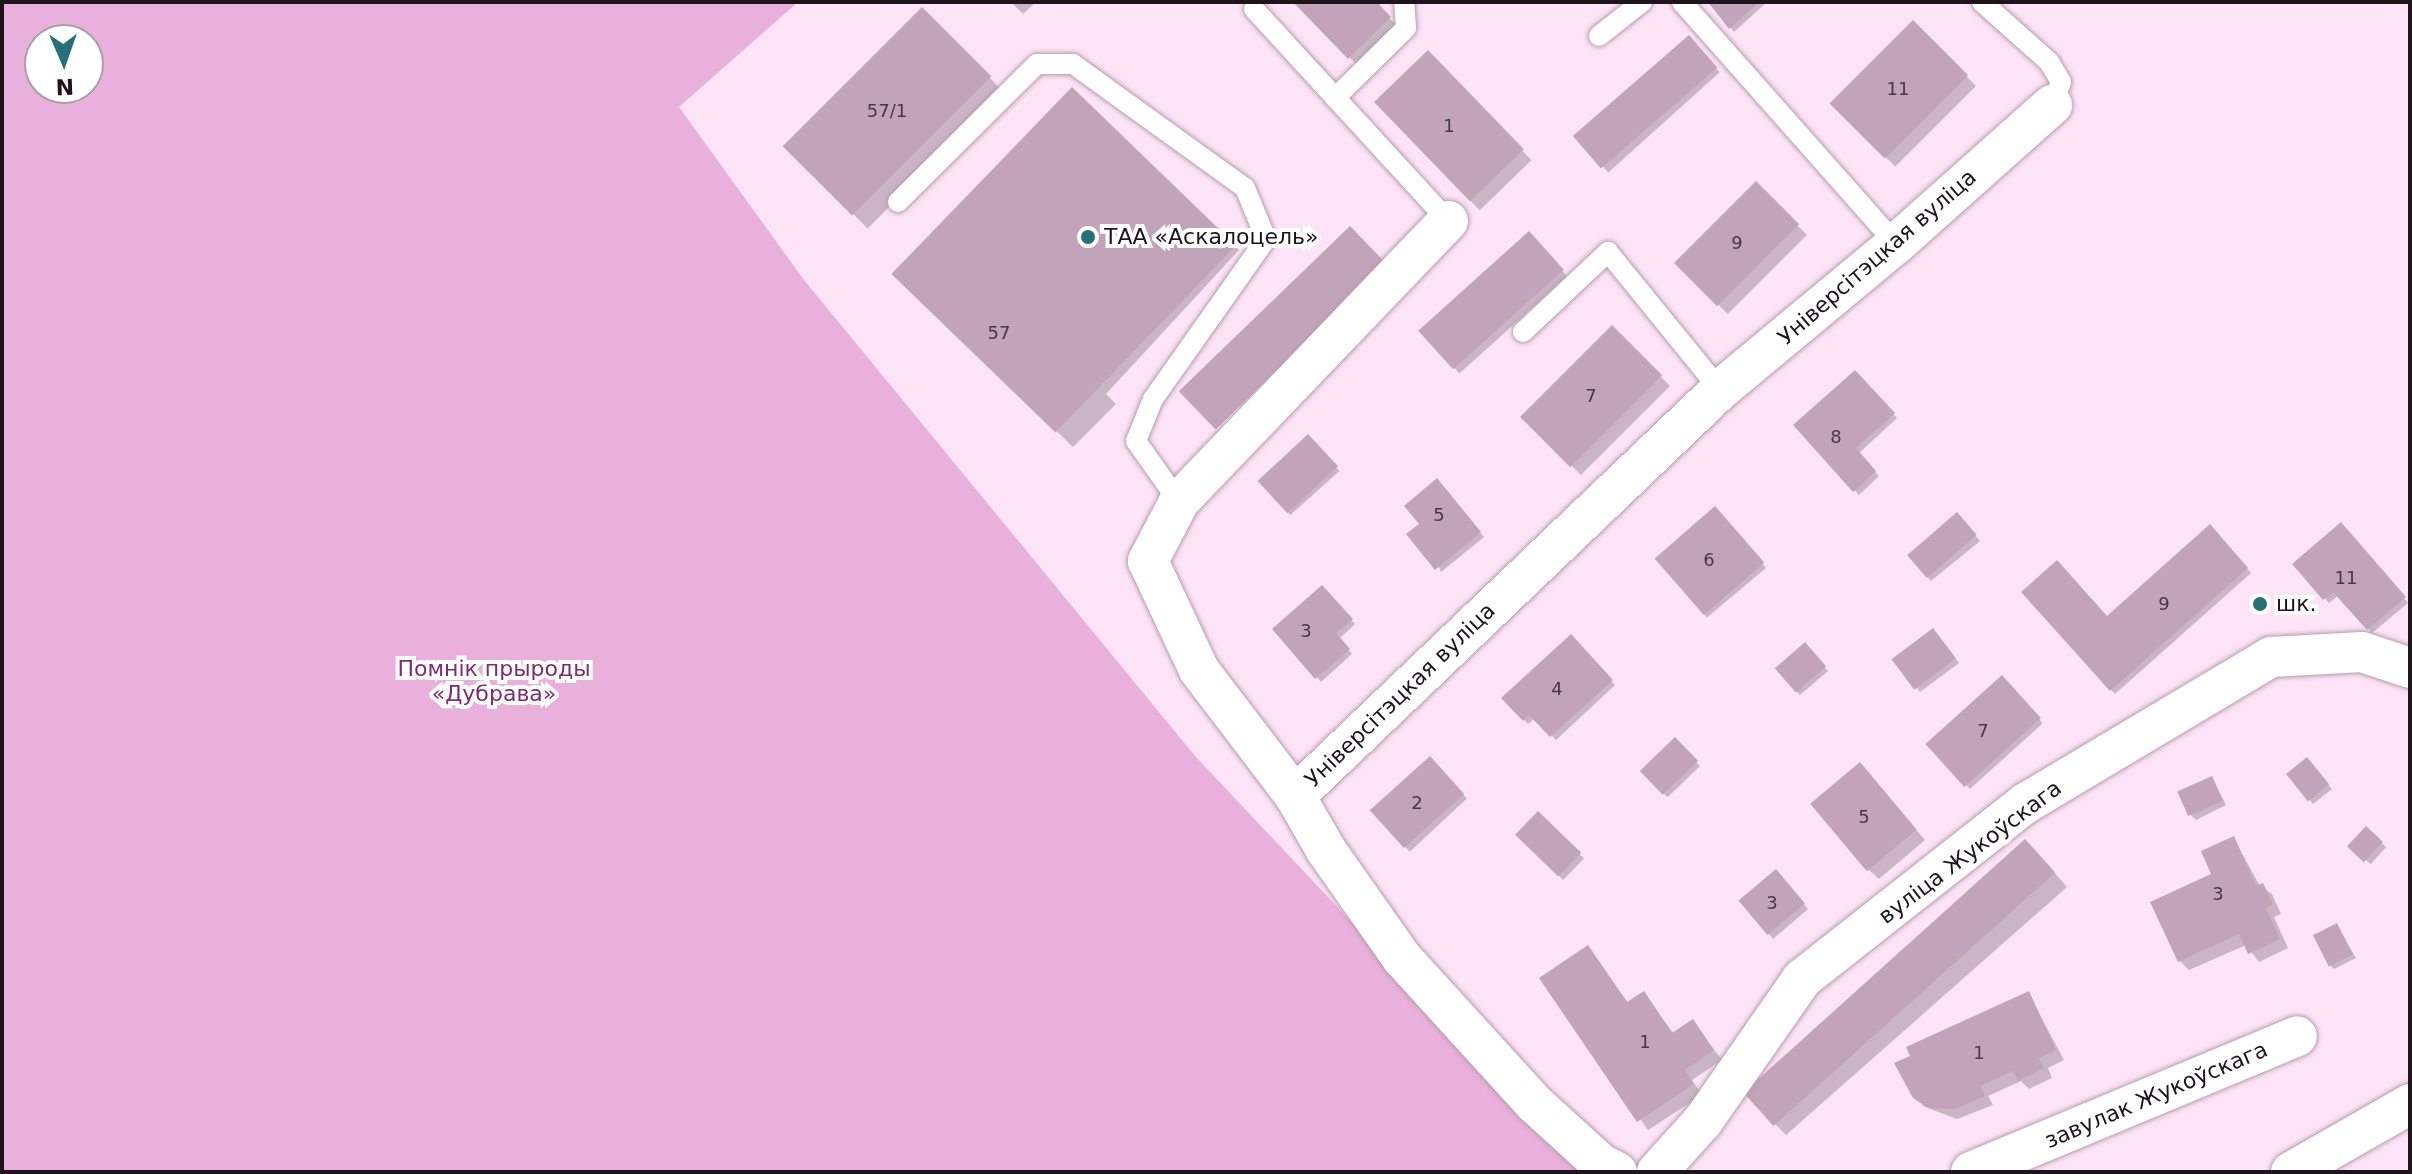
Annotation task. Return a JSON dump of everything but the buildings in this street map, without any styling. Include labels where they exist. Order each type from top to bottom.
[{"type":"street","name":"Універсітэцкая вуліца","points":[[1448,221],[1179,502],[1148,561],[1199,670],[1295,796],[1720,390],[1896,244],[2052,105]]},
{"type":"street","name":"вуліца Жукоўскага","points":[[1657,1172],[1703,1121],[1802,979],[2026,803],[2271,657],[2362,652],[2410,668]]},
{"type":"street","points":[[1295,796],[1326,850],[1402,958],[1535,1104],[1601,1164],[1617,1172]]},
{"type":"street","name":"завулак Жукоўскага","points":[[1971,1172],[2297,1036]]},
{"type":"street","points":[[2291,1172],[2410,1104]]},
{"type":"lane","points":[[1335,98],[1406,28],[1404,2]]},
{"type":"lane","points":[[1599,36],[1642,2]]},
{"type":"lane","points":[[1682,2],[1896,244]]},
{"type":"lane","points":[[1982,2],[2049,62],[2061,82],[2052,105]]},
{"type":"lane","points":[[1254,9],[1448,221]]},
{"type":"lane","points":[[898,202],[1037,64],[1073,64],[1245,188],[1266,239],[1153,399],[1136,441],[1179,502]]},
{"type":"lane","points":[[1523,332],[1608,252],[1720,390]]},
{"type":"green space","name":"Помнік прыроды «Дубрава»","points":[[2,2],[798,2],[679,107],[804,280],[1195,756],[1577,1161],[1598,1172],[2,1172]]},
{"type":"place","name":"ТАА «Аскалоцель»","points":[[1088,237]]},
{"type":"place","name":"шк.","points":[[2260,604]]}]
